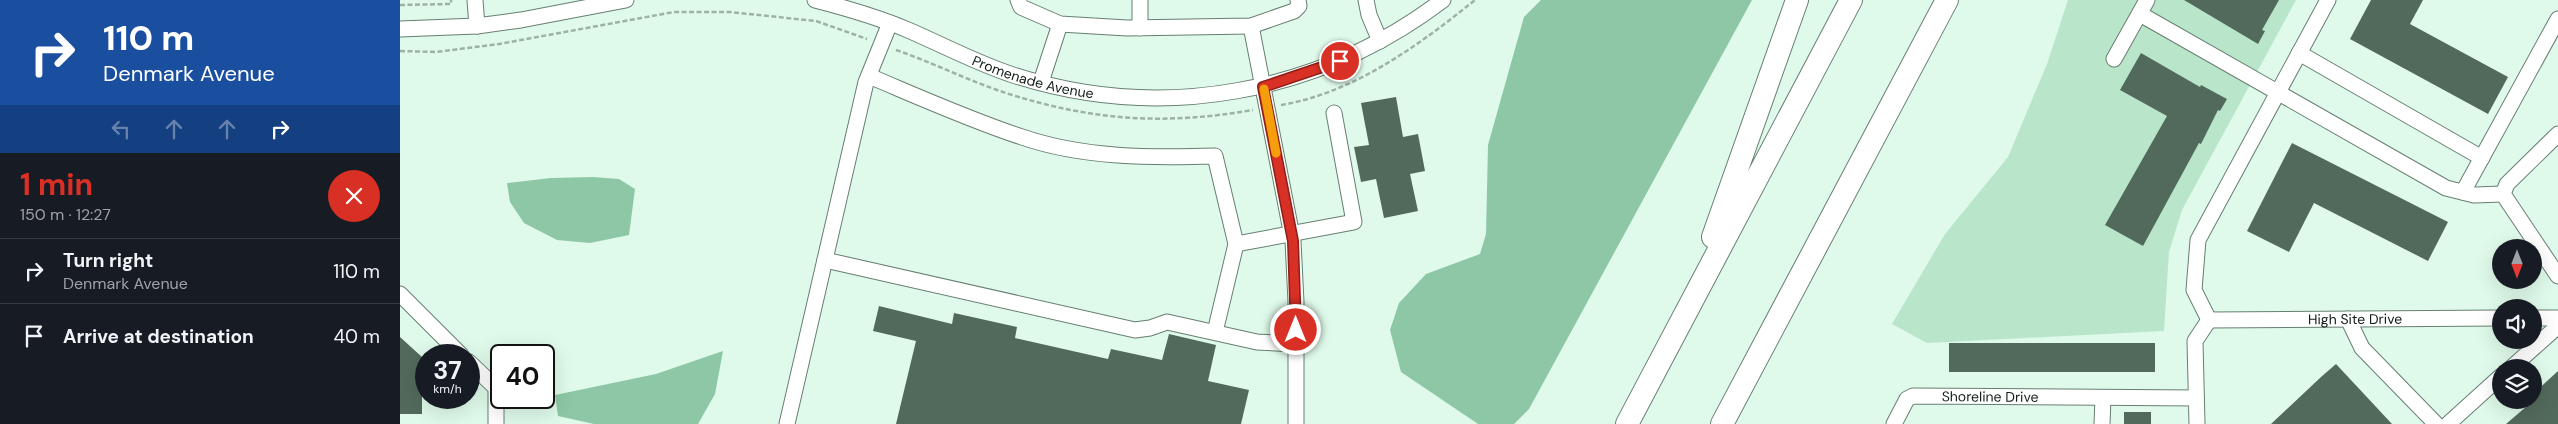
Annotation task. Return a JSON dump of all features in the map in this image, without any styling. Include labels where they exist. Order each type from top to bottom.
[{"type":"highway","points":[[1688,309],[1797,0]]},
{"type":"highway","points":[[1627,424],[1851,0]]},
{"type":"highway","points":[[1722,424],[1947,0]]},
{"type":"street","points":[[475,0],[477,26]]},
{"type":"street","points":[[400,29],[477,26],[521,20],[626,0]]},
{"type":"street","name":"Promenade Avenue","points":[[814,0],[890,23],[967,58],[1041,82],[1100,94],[1148,98],[1193,96],[1263,87],[1327,67],[1380,41],[1415,21],[1443,0]]},
{"type":"street","points":[[1018,0],[1021,7],[1060,24],[1140,28],[1251,26],[1294,11],[1299,6],[1298,0]]},
{"type":"street","points":[[1140,0],[1140,28]]},
{"type":"street","points":[[1366,0],[1369,15],[1380,41]]},
{"type":"street","points":[[2114,59],[2147,0]]},
{"type":"street","points":[[2197,424],[2195,341],[2209,320],[2194,290],[2198,240],[2328,0]]},
{"type":"street","points":[[2140,14],[2402,165],[2446,188],[2474,195],[2503,194]]},
{"type":"street","points":[[2463,192],[2558,19]]},
{"type":"street","points":[[787,424],[869,76],[890,23]]},
{"type":"street","points":[[1041,82],[1060,24]]},
{"type":"street","points":[[1251,26],[1292,235],[1296,279],[1296,424]]},
{"type":"street","points":[[2299,53],[2482,158]]},
{"type":"street","points":[[869,76],[1023,138],[1094,153],[1172,158],[1215,156],[1236,244],[1215,332]]},
{"type":"street","points":[[1236,244],[1354,222],[1334,113]]},
{"type":"street","points":[[2503,194],[2507,184],[2558,134]]},
{"type":"street","points":[[2503,194],[2558,276]]},
{"type":"street","points":[[825,260],[1135,330],[1150,328],[1167,322],[1257,342],[1296,344]]},
{"type":"street","points":[[400,294],[450,344]]},
{"type":"street","name":"High Site Drive","points":[[2209,320],[2492,318]]},
{"type":"street","points":[[2542,318],[2558,318]]},
{"type":"street","points":[[2348,319],[2362,348],[2436,424]]},
{"type":"street","points":[[2521,359],[2558,326]]},
{"type":"street","points":[[480,373],[496,388],[496,424]]},
{"type":"street","points":[[2448,424],[2492,384]]},
{"type":"street","name":"Shoreline Drive","points":[[1894,424],[1907,399],[1913,396],[2196,398]]},
{"type":"street","points":[[2102,398],[2102,424]]},
{"type":"path","points":[[400,5],[451,4],[451,0]]},
{"type":"shaded area","points":[[1541,0],[1752,0],[1529,409],[1514,424],[1478,424],[1401,372],[1390,330],[1399,303],[1426,274],[1480,254],[1486,234],[1488,145],[1524,17]]},
{"type":"shaded area","points":[[2068,0],[2296,0],[2182,210],[2169,252],[2164,331],[1927,343],[1892,324],[1945,234],[2008,157],[2047,64]]},
{"type":"shaded area","points":[[593,177],[619,179],[635,189],[629,235],[590,243],[557,240],[524,223],[510,202],[507,183],[551,178]]},
{"type":"shaded area","points":[[723,351],[715,394],[698,424],[594,424],[558,416],[555,395],[656,374]]},
{"type":"building","points":[[2184,0],[2279,0],[2262,30],[2265,31],[2258,44]]},
{"type":"building","points":[[2371,0],[2423,0],[2410,24],[2508,77],[2488,114],[2350,39]]},
{"type":"building","points":[[2141,53],[2200,87],[2201,85],[2227,99],[2220,111],[2218,110],[2201,144],[2199,143],[2143,246],[2105,225],[2167,116],[2120,90]]},
{"type":"building","points":[[1396,97],[1403,137],[1418,134],[1425,171],[1410,174],[1418,211],[1384,218],[1376,179],[1361,182],[1354,147],[1369,145],[1361,103]]},
{"type":"building","points":[[2292,143],[2448,222],[2428,261],[2314,203],[2289,252],[2247,231]]},
{"type":"building","points":[[879,306],[952,324],[954,313],[1017,327],[1015,338],[1108,359],[1111,349],[1162,360],[1169,334],[1216,345],[1208,381],[1249,390],[1241,424],[896,424],[916,341],[873,331]]},
{"type":"building","points":[[400,337],[415,351],[415,409],[422,409],[422,414],[400,414]]},
{"type":"building","points":[[1949,343],[2155,343],[2155,372],[1949,372]]},
{"type":"building","points":[[2336,364],[2392,424],[2271,424],[2321,377]]},
{"type":"building","points":[[2558,371],[2558,424],[2506,424],[2524,409],[2542,409],[2542,386]]},
{"type":"building","points":[[2124,412],[2151,412],[2151,424],[2124,424]]},
{"type":"slow traffic","points":[[1264,89],[1276,153]]},
{"type":"route","points":[[1296,330],[1296,279],[1291,225],[1263,87],[1327,67],[1340,61]]}]
